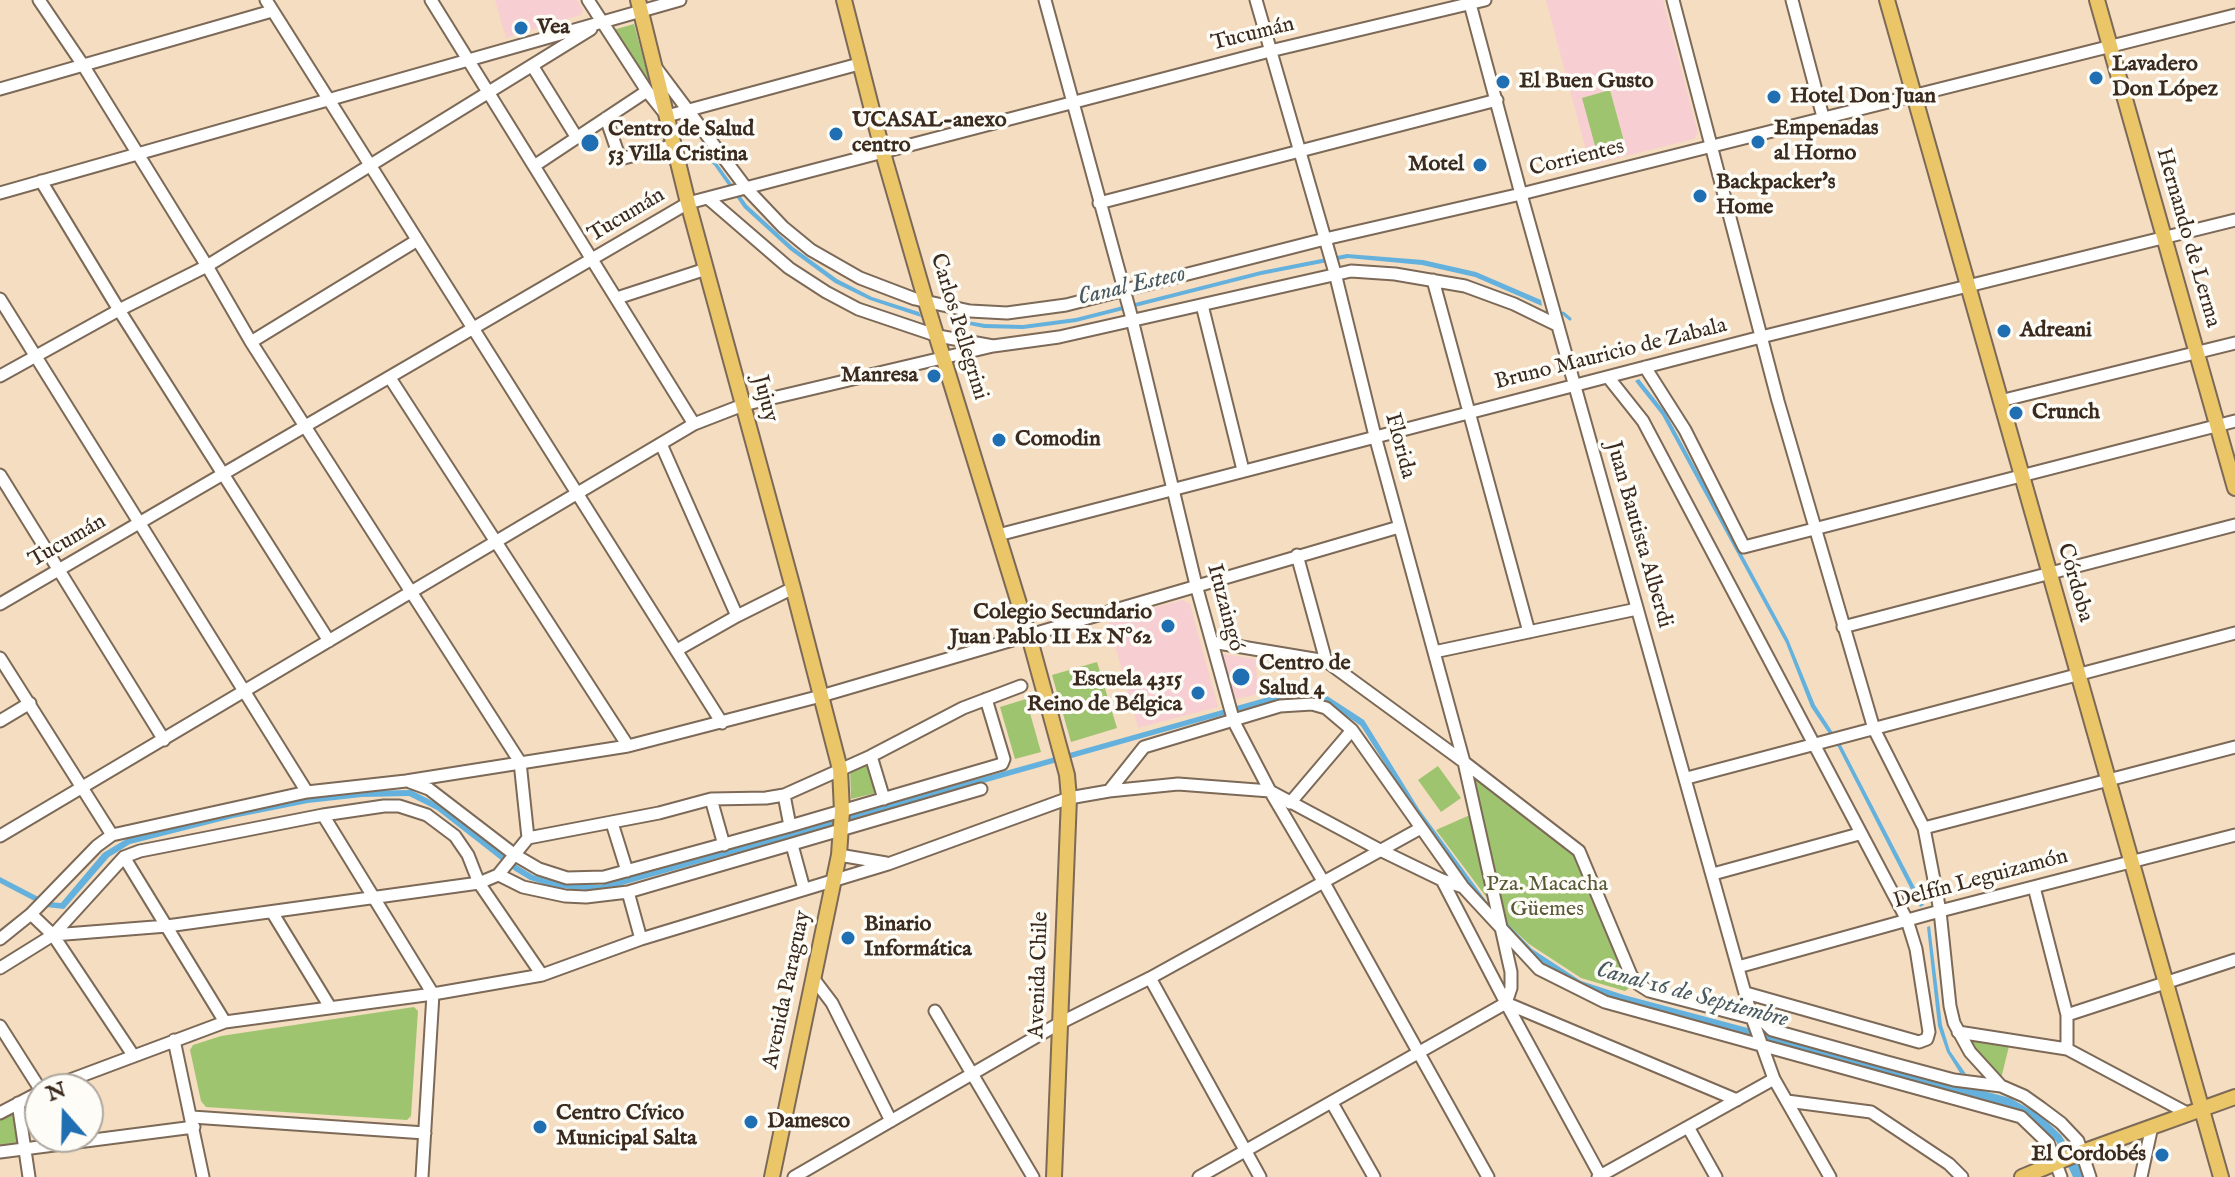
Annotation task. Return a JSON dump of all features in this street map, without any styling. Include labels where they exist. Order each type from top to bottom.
[{"type":"main road","name":"Carlos Pellegrini","points":[[844,0],[883,153],[1029,636],[1067,775]]},
{"type":"main road","name":"Córdoba","points":[[1887,0],[2166,983],[2195,1111],[2221,1177]]},
{"type":"main road","name":"Hernando de Lerma","points":[[2097,0],[2235,488]]},
{"type":"main road","name":"Jujuy","points":[[636,3],[840,769],[842,811]]},
{"type":"main road","name":"Avenida Chile","points":[[1054,1177],[1069,798],[1067,775]]},
{"type":"main road","name":"Avenida Paraguay","points":[[772,1177],[839,855],[842,811]]},
{"type":"main road","points":[[2022,1177],[2235,1097]]},
{"type":"street","points":[[39,0],[83,65],[251,342],[520,762],[528,838]]},
{"type":"street","points":[[266,0],[722,723]]},
{"type":"street","points":[[431,0],[694,424]]},
{"type":"street","points":[[588,0],[647,91],[667,116],[687,108],[859,64]]},
{"type":"street","points":[[0,376],[119,310],[207,266],[636,3],[680,0]]},
{"type":"street","name":"Ituzaingó","points":[[1045,0],[1126,294],[1196,585],[1234,722],[1488,1177]]},
{"type":"street","name":"Florida","points":[[1256,0],[1334,270],[1399,527],[1464,762],[1511,972],[1511,988],[1506,1003]]},
{"type":"street","name":"Tucumán","points":[[0,604],[688,203],[1270,51],[1485,0]]},
{"type":"street","points":[[1673,0],[1761,337],[1843,627],[1874,729],[1924,828],[1940,911],[1950,1006],[1958,1032],[1970,1052],[2001,1086]]},
{"type":"street","points":[[1792,0],[1823,117]]},
{"type":"street","name":"Juan Bautista Alberdi","points":[[1470,2],[1557,325],[1687,778],[1752,1018],[1774,1079],[1830,1177]]},
{"type":"street","points":[[0,89],[272,11]]},
{"type":"street","name":"Corrientes","points":[[654,66],[745,190],[811,250],[860,278],[926,302],[970,311],[1007,313],[1126,294],[2235,15]]},
{"type":"street","points":[[0,193],[602,22]]},
{"type":"street","points":[[533,67],[577,138]]},
{"type":"street","points":[[534,166],[647,91]]},
{"type":"street","points":[[1099,203],[1497,100]]},
{"type":"street","points":[[606,118],[620,159],[675,145]]},
{"type":"street","points":[[41,181],[329,641]]},
{"type":"street","points":[[709,199],[789,268],[826,292],[894,323],[938,336],[993,346]]},
{"type":"street","name":"Bruno Mauricio de Zabala","points":[[998,535],[1761,337],[2235,220]]},
{"type":"street","points":[[251,342],[416,241]]},
{"type":"street","points":[[617,298],[706,269]]},
{"type":"street","points":[[0,836],[694,424],[743,405],[944,356],[1059,337],[1132,318],[1202,305],[1334,270],[1465,286],[1557,325]]},
{"type":"street","points":[[1433,280],[1529,632]]},
{"type":"street","points":[[0,299],[307,792]]},
{"type":"street","points":[[1202,305],[1243,470]]},
{"type":"street","points":[[2000,401],[2235,343]]},
{"type":"street","points":[[1645,367],[1685,430],[1744,547],[2235,421]]},
{"type":"street","points":[[1608,377],[1643,421],[1820,743],[1859,834],[1907,920],[1916,949],[1929,1032],[1927,1039],[1919,1042],[1746,993]]},
{"type":"street","points":[[390,378],[628,746]]},
{"type":"street","points":[[661,444],[737,616]]},
{"type":"street","points":[[0,475],[164,740]]},
{"type":"street","points":[[1843,627],[2235,525]]},
{"type":"street","points":[[0,939],[112,835],[307,792],[406,781],[628,746],[821,696],[1399,527]]},
{"type":"street","points":[[1297,555],[1326,661]]},
{"type":"street","points":[[677,650],[793,588]]},
{"type":"street","points":[[1434,652],[1637,609]]},
{"type":"street","points":[[1687,778],[2235,633]]},
{"type":"street","points":[[1212,642],[1326,661],[1579,851],[1631,975],[1649,991],[1752,1018],[1764,1022],[1772,1030],[1954,1080],[2001,1086],[2024,1096],[2061,1123],[2078,1141],[2090,1177]]},
{"type":"street","points":[[0,658],[112,835]]},
{"type":"street","points":[[53,935],[167,926],[479,883],[502,872],[528,838],[612,823],[711,799],[784,795],[986,699],[1021,686]]},
{"type":"street","points":[[406,781],[429,789],[515,855],[539,869],[567,878],[604,877],[1002,764],[1004,759],[986,699]]},
{"type":"street","points":[[0,721],[30,703]]},
{"type":"street","points":[[1109,791],[1144,747],[1280,706],[1312,704],[1326,708],[1352,730],[1463,887],[1539,969],[1605,1002],[1762,1048],[2021,1117],[2048,1143],[2061,1177]]},
{"type":"street","points":[[1290,803],[1352,730]]},
{"type":"street","points":[[1924,828],[2235,747]]},
{"type":"street","points":[[871,756],[884,799]]},
{"type":"street","points":[[86,1073],[225,1022],[433,994],[542,975],[641,939],[888,864],[1069,798],[1109,791],[1178,784],[1270,791],[1380,850],[1463,887]]},
{"type":"street","points":[[502,872],[523,887],[565,896],[628,892],[981,789]]},
{"type":"street","points":[[784,795],[790,826]]},
{"type":"street","points":[[711,799],[724,845]]},
{"type":"street","points":[[0,968],[53,935],[124,857],[140,851],[323,815],[384,806],[413,809],[427,815],[463,845],[479,883],[542,975]]},
{"type":"street","points":[[323,815],[433,994],[422,1177]]},
{"type":"street","points":[[612,823],[627,871]]},
{"type":"street","points":[[800,1175],[1060,1023],[1150,978],[1421,828]]},
{"type":"street","points":[[1713,874],[1859,834]]},
{"type":"street","name":"Delfín Leguizamón","points":[[1738,967],[2235,835]]},
{"type":"street","points":[[792,845],[804,889]]},
{"type":"street","points":[[839,855],[888,864]]},
{"type":"street","points":[[124,857],[225,1022]]},
{"type":"street","points":[[1442,880],[1600,1177],[1774,1079]]},
{"type":"street","points":[[2034,887],[2067,1015],[2067,1049]]},
{"type":"street","points":[[628,892],[641,939]]},
{"type":"street","points":[[38,905],[53,935],[133,1055]]},
{"type":"street","points":[[272,912],[330,1007]]},
{"type":"street","points":[[2067,1015],[2235,960]]},
{"type":"street","points":[[813,978],[832,1003],[891,1121]]},
{"type":"street","points":[[1150,978],[1260,1177]]},
{"type":"street","points":[[1199,1177],[1506,1003]]},
{"type":"street","points":[[1506,1003],[1737,1100]]},
{"type":"street","points":[[935,1011],[1033,1177]]},
{"type":"street","points":[[0,1026],[31,1073]]},
{"type":"street","points":[[1958,1032],[2067,1049],[2195,1111]]},
{"type":"street","points":[[174,1040],[203,1177]]},
{"type":"street","points":[[0,1113],[24,1100]]},
{"type":"street","points":[[1787,1101],[1871,1112],[1949,1164],[1962,1177]]},
{"type":"street","points":[[18,1103],[24,1142]]},
{"type":"street","points":[[1332,1103],[1374,1177]]},
{"type":"street","points":[[104,1136],[193,1122],[425,1133]]},
{"type":"street","points":[[2141,1177],[2152,1126]]},
{"type":"street","points":[[1688,1127],[1716,1177]]},
{"type":"street","points":[[0,1152],[24,1149]]},
{"type":"street","points":[[26,1153],[29,1177]]},
{"type":"shaded area","name":"Vea","points":[[495,0],[577,0],[583,10],[581,15],[506,38]]},
{"type":"shaded area","points":[[1546,0],[1663,0],[1698,133],[1694,139],[1590,165]]},
{"type":"shaded area","points":[[1183,600],[1190,604],[1218,707],[1138,728],[1108,620]]},
{"type":"shaded area","name":"Centro de Salud 4","points":[[1223,654],[1255,659],[1259,694],[1231,700],[1220,658]]},
{"type":"green space","points":[[634,24],[649,80],[645,82],[613,30]]},
{"type":"green space","points":[[1610,90],[1625,145],[1597,153],[1582,98]]},
{"type":"green space","points":[[1097,662],[1117,728],[1071,742],[1052,675]]},
{"type":"green space","points":[[1026,699],[1041,752],[1015,759],[1000,707]]},
{"type":"green space","points":[[868,761],[876,793],[851,799],[850,768]]},
{"type":"green space","points":[[1438,766],[1461,798],[1441,812],[1418,780]]},
{"type":"green space","name":"Pza. Macacha Güemes","points":[[1474,776],[1575,852],[1632,986],[1625,991],[1581,978],[1529,944],[1505,922]]},
{"type":"green space","points":[[1470,815],[1487,898],[1436,830]]},
{"type":"green space","points":[[414,1007],[418,1011],[411,1116],[407,1120],[206,1107],[201,1101],[190,1050],[193,1045],[221,1036]]},
{"type":"green space","points":[[1961,1034],[2010,1042],[2000,1083]]},
{"type":"green space","points":[[12,1110],[17,1144],[0,1146],[0,1117]]},
{"type":"water","points":[[708,158],[716,162],[747,205],[793,247],[837,279],[872,297],[919,312],[921,317],[870,300],[835,283],[790,250],[744,208]]},
{"type":"water","points":[[1347,254],[1423,260],[1476,272],[1541,300],[1542,306],[1475,277],[1422,265],[1348,258],[1261,275],[1076,322],[1023,329],[984,328],[950,321],[950,318],[985,324],[1023,325],[1076,318],[1261,271]]},
{"type":"water","points":[[1639,379],[1665,412],[1788,639],[1815,705],[1841,745],[1924,905],[1920,907],[1838,747],[1811,707],[1786,643],[1662,415],[1635,381]]},
{"type":"water","points":[[1290,691],[1321,692],[1364,720],[1419,809],[1487,902],[1532,949],[1581,981],[2010,1098],[2040,1115],[2061,1135],[2078,1162],[2083,1177],[2073,1177],[2056,1141],[2026,1115],[2011,1107],[1580,989],[1529,953],[1473,893],[1415,811],[1361,726],[1322,699],[1291,696],[601,891],[557,888],[530,880],[437,810],[409,796],[308,803],[130,844],[109,857],[64,909],[46,907],[0,883],[0,877],[48,902],[61,903],[103,853],[128,838],[307,798],[362,791],[411,790],[440,805],[533,875],[559,883],[600,885]]},
{"type":"water","points":[[1930,926],[1942,1025],[1950,1051],[1966,1074],[1960,1073],[1947,1052],[1938,1026],[1927,927]]},
{"type":"waterway","points":[[1563,313],[1570,319]]},
{"type":"place","name":"Vea","points":[[521,28]]},
{"type":"place","name":"Lavadero Don López","points":[[2096,78]]},
{"type":"place","name":"El Buen Gusto","points":[[1503,82]]},
{"type":"place","name":"Hotel Don Juan","points":[[1774,97]]},
{"type":"place","name":"UCASAL-anexo centro","points":[[836,134]]},
{"type":"place","name":"Empenadas al Horno","points":[[1758,142]]},
{"type":"place","name":"Centro de Salud 53 Villa Cristina","points":[[590,143]]},
{"type":"place","name":"Motel","points":[[1480,165]]},
{"type":"place","name":"Backpacker's Home","points":[[1700,196]]},
{"type":"place","name":"Adreani","points":[[2004,331]]},
{"type":"place","name":"Manresa","points":[[934,376]]},
{"type":"place","name":"Crunch","points":[[2016,413]]},
{"type":"place","name":"Comodin","points":[[999,440]]},
{"type":"place","name":"Colegio Secundario Juan Pablo II Ex N°62","points":[[1168,626]]},
{"type":"place","name":"Centro de Salud 4","points":[[1241,677]]},
{"type":"place","name":"Escuela 4315 Reino de Bélgica","points":[[1198,693]]},
{"type":"place","name":"Binario Informática","points":[[848,938]]},
{"type":"place","name":"Damesco","points":[[751,1122]]},
{"type":"place","name":"Centro Cívico Municipal Salta","points":[[540,1127]]},
{"type":"place","name":"El Cordobés","points":[[2162,1155]]},
{"type":"water label","name":"Canal Esteco","points":[[1132,287]]},
{"type":"water label","name":"Canal 16 de Septiembre","points":[[1692,996]]}]
